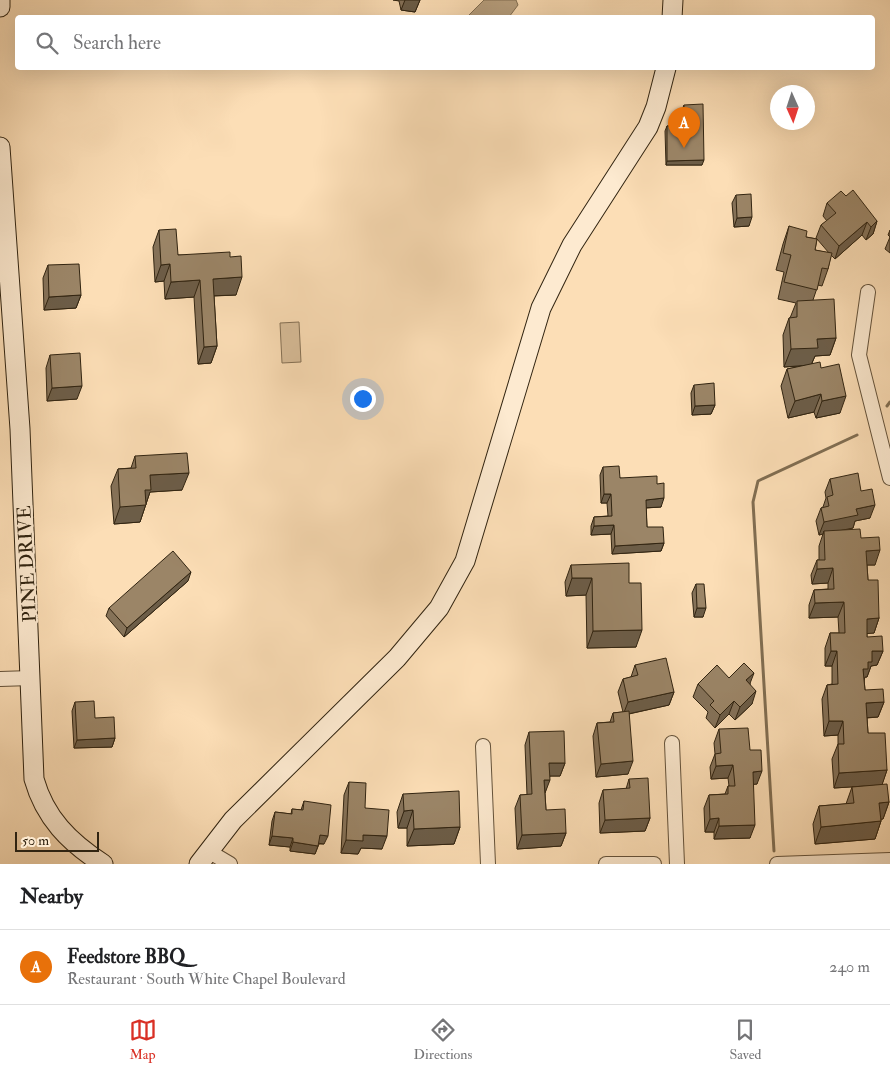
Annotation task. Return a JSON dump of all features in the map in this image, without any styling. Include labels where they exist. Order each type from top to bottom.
[{"type":"main road","points":[[0,7],[1,0]]},
{"type":"main road","points":[[672,15],[673,0]]},
{"type":"main road","points":[[204,858],[233,820],[262,789],[397,658],[439,608],[465,561],[541,308],[572,245],[648,126],[656,107],[665,70]]},
{"type":"main road","name":"PINE DRIVE","points":[[0,147],[6,255],[20,429],[34,779],[39,798],[60,830],[74,844],[102,864]]},
{"type":"street","points":[[868,292],[859,355],[890,478]]},
{"type":"street","points":[[0,679],[31,678]]},
{"type":"street","points":[[672,743],[677,864]]},
{"type":"street","points":[[483,746],[488,864]]},
{"type":"street","points":[[204,858],[230,864]]},
{"type":"street","points":[[777,864],[890,860]]},
{"type":"street","points":[[606,864],[654,864]]},
{"type":"shaded area","points":[[484,0],[516,0],[518,5],[510,15],[469,15]]},
{"type":"shaded area","points":[[299,322],[301,362],[282,363],[280,323]]},
{"type":"building","points":[[703,104],[704,160],[667,161],[667,126],[673,126],[673,113],[684,113],[684,105]]},
{"type":"building","points":[[853,190],[877,221],[871,227],[867,222],[839,246],[821,225],[836,213],[827,203],[841,191],[846,196]]},
{"type":"building","points":[[751,194],[752,217],[737,218],[736,195]]},
{"type":"building","points":[[789,226],[807,231],[806,237],[817,239],[815,250],[832,253],[828,269],[822,268],[817,290],[784,282],[791,255],[783,253]]},
{"type":"building","points":[[176,229],[178,255],[230,252],[230,257],[241,256],[242,277],[213,279],[217,346],[204,347],[200,280],[171,282],[170,264],[161,265],[159,230]]},
{"type":"building","points":[[79,264],[81,295],[49,297],[48,265]]},
{"type":"building","points":[[834,299],[836,338],[817,339],[818,348],[791,349],[789,318],[797,317],[797,301]]},
{"type":"building","points":[[80,353],[82,386],[52,388],[50,355]]},
{"type":"building","points":[[820,362],[821,368],[839,364],[846,396],[822,401],[821,394],[795,401],[787,369]]},
{"type":"building","points":[[714,383],[715,405],[695,406],[694,385]]},
{"type":"building","points":[[187,453],[189,473],[150,475],[151,490],[145,490],[146,505],[120,507],[118,469],[136,468],[135,456]]},
{"type":"building","points":[[619,466],[620,478],[657,476],[657,484],[664,483],[664,498],[646,500],[647,527],[663,527],[664,543],[615,546],[614,525],[594,526],[594,517],[612,516],[611,494],[604,494],[603,467]]},
{"type":"building","points":[[858,473],[861,491],[872,489],[875,505],[856,509],[858,515],[824,522],[821,508],[829,506],[827,497],[833,495],[830,479]]},
{"type":"building","points":[[860,529],[861,538],[879,537],[880,550],[866,551],[868,580],[878,580],[879,618],[867,619],[867,637],[882,636],[883,651],[872,651],[872,662],[868,662],[868,669],[863,669],[865,690],[883,689],[884,702],[866,703],[868,733],[885,733],[887,770],[839,773],[838,744],[844,744],[843,721],[829,721],[827,685],[838,684],[837,651],[831,651],[830,633],[845,633],[844,602],[815,603],[814,590],[834,589],[833,568],[817,569],[817,560],[825,560],[824,531]]},
{"type":"building","points":[[173,551],[191,572],[127,628],[109,608]]},
{"type":"building","points":[[629,563],[629,583],[641,583],[642,630],[593,631],[592,578],[572,578],[571,565]]},
{"type":"building","points":[[696,584],[704,584],[706,608],[697,608]]},
{"type":"building","points":[[666,658],[674,692],[628,702],[623,679],[638,675],[635,665]]},
{"type":"building","points":[[744,663],[754,673],[746,680],[756,691],[740,707],[734,701],[720,715],[710,705],[714,701],[698,684],[717,665],[729,678]]},
{"type":"building","points":[[94,701],[95,718],[114,717],[115,738],[77,740],[75,702]]},
{"type":"building","points":[[629,711],[633,761],[601,764],[597,723],[614,722],[613,713]]},
{"type":"building","points":[[748,728],[750,750],[761,750],[762,771],[753,772],[755,825],[719,826],[719,818],[710,819],[709,795],[728,794],[728,786],[735,786],[733,765],[716,766],[715,754],[721,753],[719,729]]},
{"type":"building","points":[[564,731],[565,763],[549,763],[550,780],[544,780],[546,810],[565,809],[566,833],[522,835],[520,795],[532,794],[529,732]]},
{"type":"building","points":[[648,778],[650,818],[605,820],[603,790],[630,788],[629,779]]},
{"type":"building","points":[[349,782],[366,783],[365,808],[389,810],[387,836],[363,835],[363,841],[346,840]]},
{"type":"building","points":[[887,784],[889,802],[879,803],[881,821],[821,827],[819,806],[854,803],[852,787]]},
{"type":"building","points":[[459,791],[460,827],[414,829],[413,810],[404,811],[403,794]]},
{"type":"building","points":[[304,801],[331,805],[328,836],[320,835],[318,846],[293,842],[293,838],[272,836],[275,812],[292,814],[292,809],[303,810]]},
{"type":"waterway","points":[[887,406],[890,402]]},
{"type":"waterway","points":[[774,851],[753,502],[758,481],[857,435]]},
{"type":"place","name":"Feedstore BBQ","points":[[684,148]]}]
